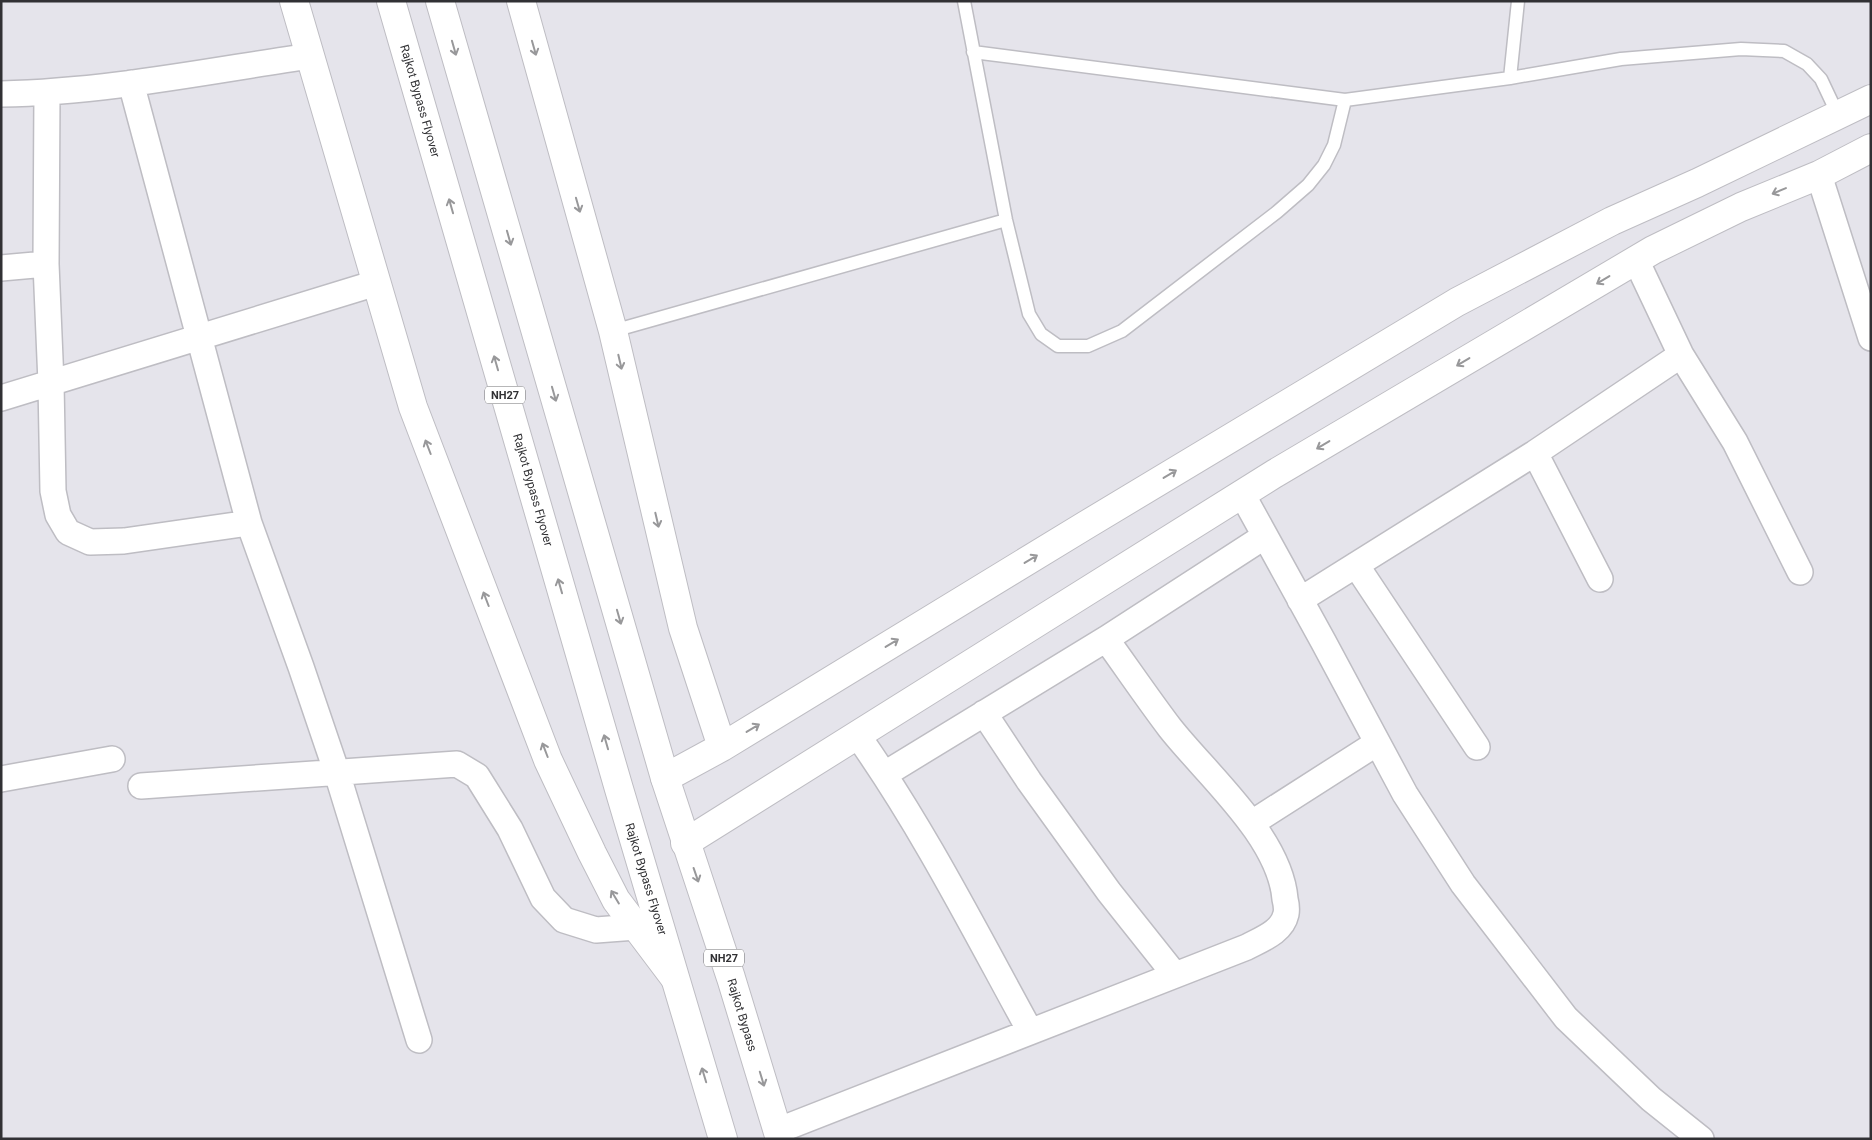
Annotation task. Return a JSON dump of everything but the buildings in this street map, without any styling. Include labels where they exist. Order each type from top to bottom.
[{"type":"main road","points":[[294,1],[413,407],[548,760],[616,900],[675,978]]},
{"type":"main road","name":"Rajkot Bypass Flyover","points":[[391,1],[675,978]]},
{"type":"main road","name":"NH27","points":[[440,1],[665,778]]},
{"type":"main road","points":[[521,1],[613,331],[683,628],[722,747]]},
{"type":"main road","points":[[665,778],[722,747],[1086,524],[1457,302],[1612,221],[1697,183],[1871,99]]},
{"type":"main road","points":[[685,843],[1242,494],[1653,250],[1741,207],[1818,174],[1871,148]]},
{"type":"main road","name":"Rajkot Bypass","points":[[665,778],[731,978],[779,1135]]},
{"type":"main road","name":"NH27","points":[[675,978],[724,1139]]},
{"type":"street","points":[[1,94],[48,93],[131,83],[310,56]]},
{"type":"street","points":[[131,83],[249,523],[337,773],[419,1040]]},
{"type":"street","points":[[48,93],[46,264],[52,383],[54,491],[58,515],[68,532],[90,542],[124,541],[249,523]]},
{"type":"street","points":[[1818,174],[1862,279],[1871,338]]},
{"type":"street","points":[[1636,260],[1681,355],[1735,442],[1800,572]]},
{"type":"street","points":[[1,268],[46,264]]},
{"type":"street","points":[[1,398],[376,283]]},
{"type":"street","points":[[1300,600],[1536,453],[1681,355]]},
{"type":"street","points":[[1536,453],[1600,579]]},
{"type":"street","points":[[1242,494],[1405,794],[1463,884],[1566,1018],[1651,1099],[1701,1139]]},
{"type":"street","points":[[885,774],[1106,639],[1265,536]]},
{"type":"street","points":[[1356,565],[1477,747]]},
{"type":"street","points":[[779,1135],[1030,1031],[1247,947],[1280,927],[1286,913],[1284,890],[1278,869],[1252,823],[1171,728],[1106,639]]},
{"type":"street","points":[[984,714],[1109,892],[1175,975]]},
{"type":"street","points":[[858,736],[885,774],[916,826],[1030,1031]]},
{"type":"street","points":[[1252,823],[1377,742]]},
{"type":"street","points":[[1,779],[112,759]]},
{"type":"street","points":[[141,786],[457,764],[477,776],[510,829],[543,898],[564,920],[596,930],[636,927]]},
{"type":"lane","points":[[964,1],[1006,220],[1029,314],[1041,334],[1058,346],[1088,346],[1122,331],[1278,212],[1308,185],[1324,165],[1334,145],[1345,100]]},
{"type":"lane","points":[[1510,78],[1518,1]]},
{"type":"lane","points":[[973,52],[1345,100],[1510,78],[1621,59],[1741,49],[1784,51],[1806,64],[1821,79],[1838,115]]},
{"type":"lane","points":[[613,331],[1006,220]]}]
